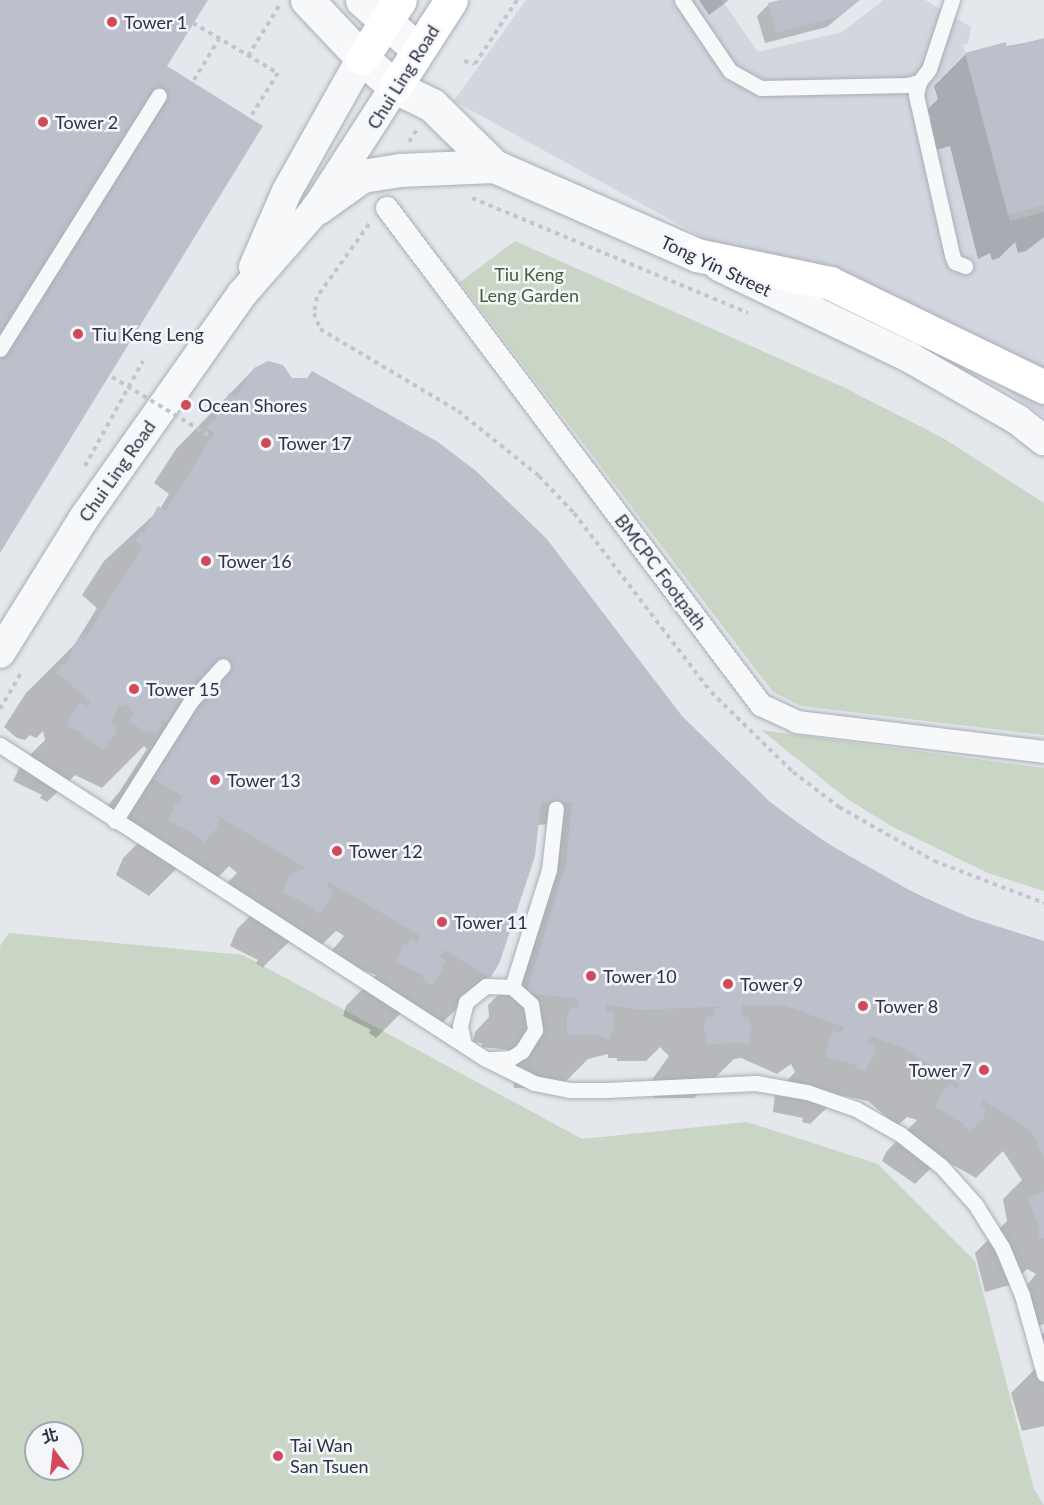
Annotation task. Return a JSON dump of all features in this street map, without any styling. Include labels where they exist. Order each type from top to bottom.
[{"type":"main road","name":"Chui Ling Road","points":[[395,87],[451,0]]},
{"type":"main road","name":"Chui Ling Road","points":[[362,58],[393,11]]},
{"type":"main road","points":[[697,255],[830,283],[1044,387]]},
{"type":"street","points":[[362,0],[393,11],[418,50]]},
{"type":"street","name":"Tong Yin Street","points":[[294,2],[395,87],[432,105],[494,166],[697,255],[909,357],[1018,420],[1044,440]]},
{"type":"street","name":"Chui Ling Road","points":[[242,294],[287,191],[362,58]]},
{"type":"street","name":"Chui Ling Road","points":[[0,652],[84,518],[242,294],[317,208],[395,87]]},
{"type":"street","points":[[317,208],[362,176],[399,170],[494,166]]},
{"type":"street","name":"BMCPC Footpath","points":[[379,212],[761,705],[797,722],[1044,752]]},
{"type":"lane","points":[[682,0],[730,71],[761,88],[907,85],[919,82]]},
{"type":"lane","points":[[952,0],[929,69],[919,82],[916,95],[952,255],[955,262],[965,266]]},
{"type":"lane","points":[[0,349],[159,96]]},
{"type":"lane","points":[[115,821],[191,701],[223,666]]},
{"type":"lane","points":[[0,745],[484,1058],[534,1083],[569,1090],[756,1083],[807,1092],[856,1109],[900,1134],[941,1166],[975,1204],[1002,1247],[1022,1295],[1044,1374]]},
{"type":"lane","points":[[512,987],[549,870],[556,808]]},
{"type":"lane","points":[[464,1045],[460,1026],[466,1002],[486,987],[512,987],[531,1004],[535,1023],[531,1041],[511,1058],[484,1058]]},
{"type":"path","points":[[464,61],[475,64],[517,0]]},
{"type":"path","points":[[248,56],[294,2]]},
{"type":"path","points":[[193,23],[278,73],[251,116]]},
{"type":"path","points":[[194,80],[219,39]]},
{"type":"path","name":"Tong Yin Street","points":[[462,196],[479,199],[755,316]]},
{"type":"path","points":[[379,212],[317,297],[314,313],[320,329],[459,411],[539,476],[574,513],[711,692],[793,772],[839,807],[934,861],[1044,903]]},
{"type":"path","points":[[112,377],[212,436]]},
{"type":"shaded area","points":[[526,0],[722,0],[758,52],[842,32],[884,0],[925,0],[971,27],[968,44],[963,45],[1010,221],[1044,212],[1044,417],[979,370],[791,286],[454,101]]},
{"type":"green space","name":"Tiu Keng Leng Garden","points":[[515,241],[843,387],[943,438],[1044,503],[1044,735],[801,706],[773,692],[460,282]]},
{"type":"green space","points":[[761,730],[1044,768],[1044,891],[988,873],[891,826],[846,798]]},
{"type":"green space","points":[[9,933],[243,955],[582,1139],[747,1122],[878,1164],[975,1261],[1034,1489],[1044,1505],[0,1505],[0,946]]},
{"type":"building","points":[[0,0],[208,0],[167,66],[263,126],[0,553]]},
{"type":"building","points":[[780,0],[860,0],[840,16],[776,33],[768,3]]},
{"type":"building","points":[[1044,38],[1044,205],[1008,215],[965,53],[1006,42],[1007,48]]},
{"type":"building","points":[[268,361],[283,365],[292,378],[307,378],[312,371],[438,442],[476,471],[546,538],[682,716],[769,801],[818,838],[918,895],[971,918],[1044,941],[1044,1158],[1032,1132],[983,1100],[980,1105],[986,1109],[984,1118],[969,1132],[963,1123],[935,1107],[944,1090],[951,1084],[957,1089],[960,1085],[904,1048],[870,1036],[868,1042],[874,1045],[875,1054],[865,1071],[855,1068],[856,1065],[826,1058],[829,1038],[834,1031],[841,1034],[844,1027],[786,1006],[742,1005],[742,1017],[749,1017],[749,1026],[752,1026],[749,1045],[738,1042],[707,1045],[704,1026],[707,1017],[714,1017],[714,1009],[727,1006],[641,1010],[606,1004],[606,1011],[613,1012],[615,1021],[609,1040],[599,1035],[567,1035],[567,1015],[571,1007],[578,1008],[579,999],[526,993],[566,864],[572,802],[541,803],[535,856],[499,964],[490,978],[445,950],[440,957],[446,961],[441,968],[444,970],[431,985],[422,979],[424,976],[396,962],[403,944],[406,946],[410,939],[417,943],[421,936],[329,882],[327,887],[333,890],[331,899],[318,914],[311,906],[282,892],[290,874],[306,868],[214,814],[219,819],[217,828],[204,843],[197,835],[168,821],[176,802],[179,804],[183,797],[140,771],[168,725],[157,717],[163,724],[156,735],[149,730],[147,733],[129,721],[134,714],[127,704],[118,707],[111,722],[117,726],[115,735],[102,750],[77,730],[66,727],[74,709],[81,703],[88,707],[91,702],[56,672],[62,664],[65,665],[79,637],[84,640],[143,546],[135,541],[141,532],[143,534],[158,506],[165,511],[185,480],[214,433],[207,428],[212,420],[215,421],[229,393],[236,397],[254,368]]},
{"type":"building","points":[[1044,1191],[1044,1238],[1038,1239],[1039,1228],[1028,1198]]},
{"type":"place","name":"Tower 1","points":[[112,22]]},
{"type":"place","name":"Tower 2","points":[[43,122]]},
{"type":"place","name":"Tiu Keng Leng","points":[[78,334]]},
{"type":"place","name":"Ocean Shores","points":[[186,405]]},
{"type":"place","name":"Tower 17","points":[[266,443]]},
{"type":"place","name":"Tower 16","points":[[206,561]]},
{"type":"place","name":"Tower 15","points":[[134,689]]},
{"type":"place","name":"Tower 13","points":[[215,780]]},
{"type":"place","name":"Tower 12","points":[[337,851]]},
{"type":"place","name":"Tower 11","points":[[442,922]]},
{"type":"place","name":"Tower 10","points":[[591,976]]},
{"type":"place","name":"Tower 9","points":[[728,984]]},
{"type":"place","name":"Tower 8","points":[[863,1006]]},
{"type":"place","name":"Tower 7","points":[[984,1070]]},
{"type":"place","name":"Tai Wan San Tsuen","points":[[278,1456]]}]
